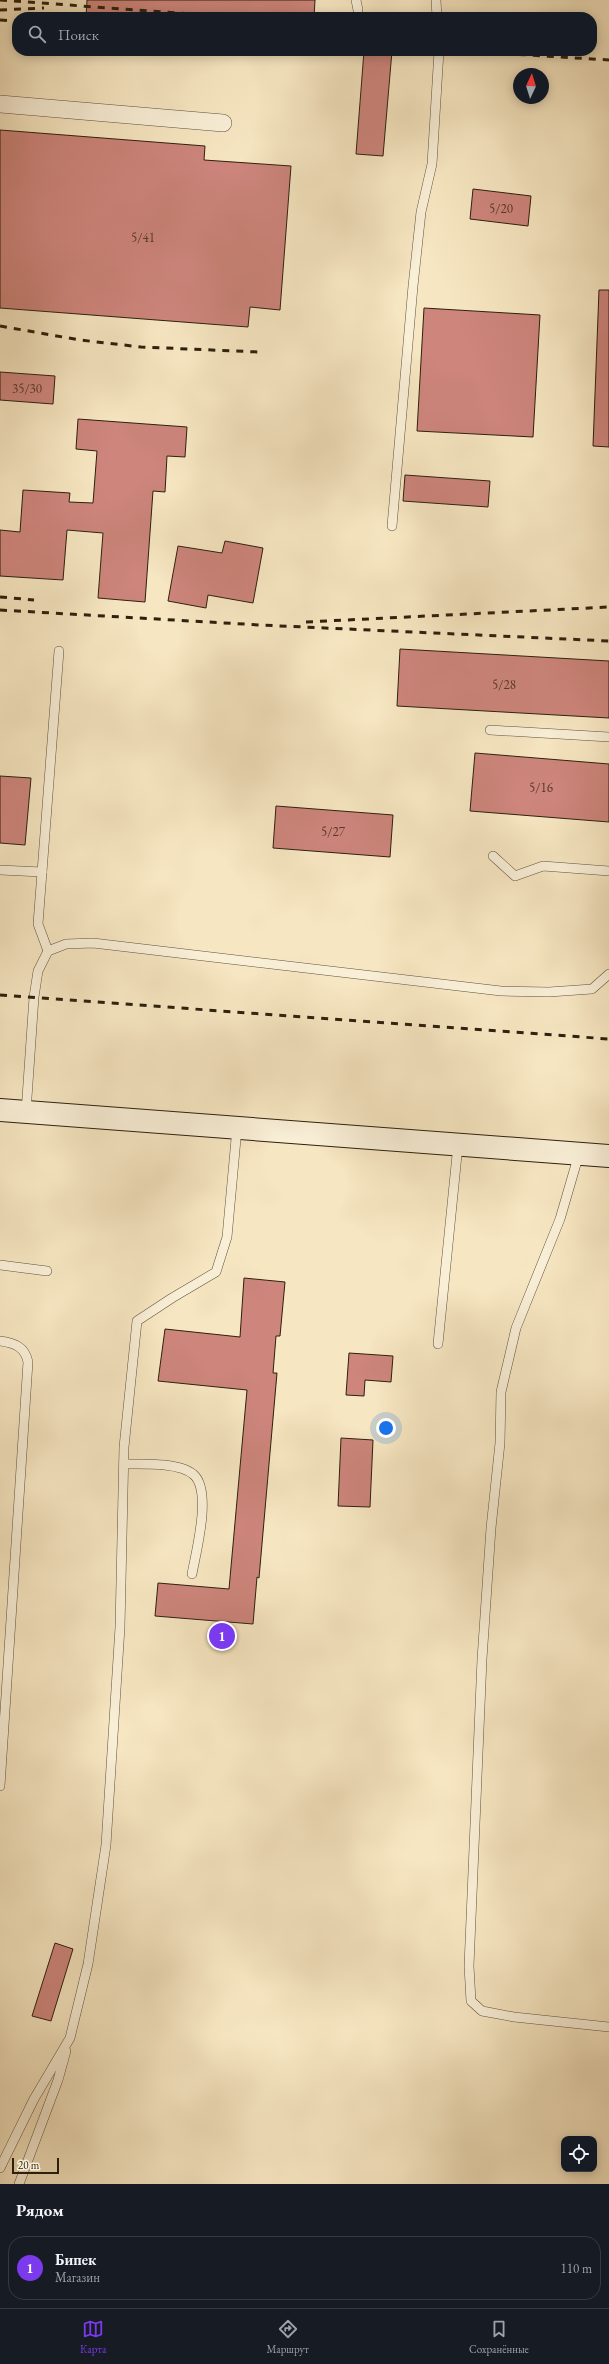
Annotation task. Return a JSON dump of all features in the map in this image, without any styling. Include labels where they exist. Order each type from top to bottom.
[{"type":"main road","points":[[0,1110],[609,1156]]},
{"type":"street","points":[[0,104],[223,123]]},
{"type":"lane","points":[[356,0],[358,10]]},
{"type":"lane","points":[[436,0],[437,12]]},
{"type":"lane","points":[[392,526],[421,212],[432,164],[439,56]]},
{"type":"lane","points":[[48,951],[38,924],[59,652]]},
{"type":"lane","points":[[490,730],[609,738]]},
{"type":"lane","points":[[493,856],[515,876],[543,866],[609,871]]},
{"type":"lane","points":[[0,870],[42,872]]},
{"type":"lane","points":[[26,1112],[34,997],[38,971],[48,951],[66,944],[93,943],[501,991],[549,992],[592,989],[609,974]]},
{"type":"lane","points":[[19,2184],[58,2080],[70,2038],[88,1964],[106,1845],[120,1627],[124,1464],[138,1321],[172,1298],[216,1272],[227,1237],[237,1128]]},
{"type":"lane","points":[[438,1344],[458,1145]]},
{"type":"lane","points":[[580,1154],[560,1219],[516,1328],[501,1392],[500,1443],[491,1528],[482,1659],[469,1966],[471,2001],[482,2011],[514,2017],[609,2027]]},
{"type":"lane","points":[[0,1265],[47,1271]]},
{"type":"lane","points":[[0,1341],[18,1345],[26,1352],[28,1362],[0,1786]]},
{"type":"lane","points":[[124,1464],[155,1464],[185,1470],[194,1475],[201,1489],[203,1508],[192,1574]]},
{"type":"lane","points":[[0,2168],[34,2099],[70,2038]]},
{"type":"building","points":[[87,0],[315,0],[314,12],[86,12]]},
{"type":"building","points":[[364,56],[392,56],[383,156],[356,154]]},
{"type":"building","points":[[0,130],[205,146],[204,160],[291,166],[280,310],[250,307],[248,327],[0,308]]},
{"type":"building","points":[[473,189],[531,196],[528,226],[470,219]]},
{"type":"building","points":[[599,290],[609,290],[609,447],[593,446]]},
{"type":"building","points":[[424,308],[540,315],[533,437],[417,431]]},
{"type":"building","points":[[0,372],[55,376],[53,404],[0,400]]},
{"type":"building","points":[[78,419],[187,427],[185,457],[167,456],[165,492],[153,491],[145,602],[98,598],[103,533],[67,530],[63,580],[0,576],[0,530],[20,532],[23,490],[70,493],[69,502],[93,503],[97,451],[76,449]]},
{"type":"building","points":[[405,475],[490,481],[488,507],[403,501]]},
{"type":"building","points":[[225,541],[263,548],[253,603],[208,595],[206,608],[168,601],[178,546],[222,553]]},
{"type":"building","points":[[400,649],[609,661],[609,718],[397,706]]},
{"type":"building","points":[[475,753],[609,764],[609,822],[470,811]]},
{"type":"building","points":[[0,776],[31,778],[25,845],[0,843]]},
{"type":"building","points":[[276,806],[393,815],[390,857],[273,848]]},
{"type":"building","points":[[244,1278],[285,1282],[280,1336],[276,1336],[273,1373],[277,1373],[259,1578],[257,1577],[253,1624],[155,1616],[158,1583],[229,1589],[247,1390],[158,1381],[165,1329],[240,1337]]},
{"type":"building","points":[[349,1353],[393,1356],[391,1382],[365,1380],[364,1396],[346,1395]]},
{"type":"building","points":[[341,1438],[373,1440],[370,1507],[338,1506]]},
{"type":"building","points":[[55,1943],[73,1949],[51,2021],[32,2016]]},
{"type":"railway","points":[[0,0],[164,12]]},
{"type":"railway","points":[[0,10],[44,8]]},
{"type":"railway","points":[[0,20],[12,21]]},
{"type":"railway","points":[[544,56],[609,60]]},
{"type":"railway","points":[[0,326],[80,340],[141,347],[259,352]]},
{"type":"railway","points":[[0,597],[34,600]]},
{"type":"railway","points":[[306,622],[609,607]]},
{"type":"railway","points":[[0,610],[260,625],[609,641]]},
{"type":"railway","points":[[0,995],[609,1039]]},
{"type":"place","name":"Бипек","points":[[222,1636]]}]
